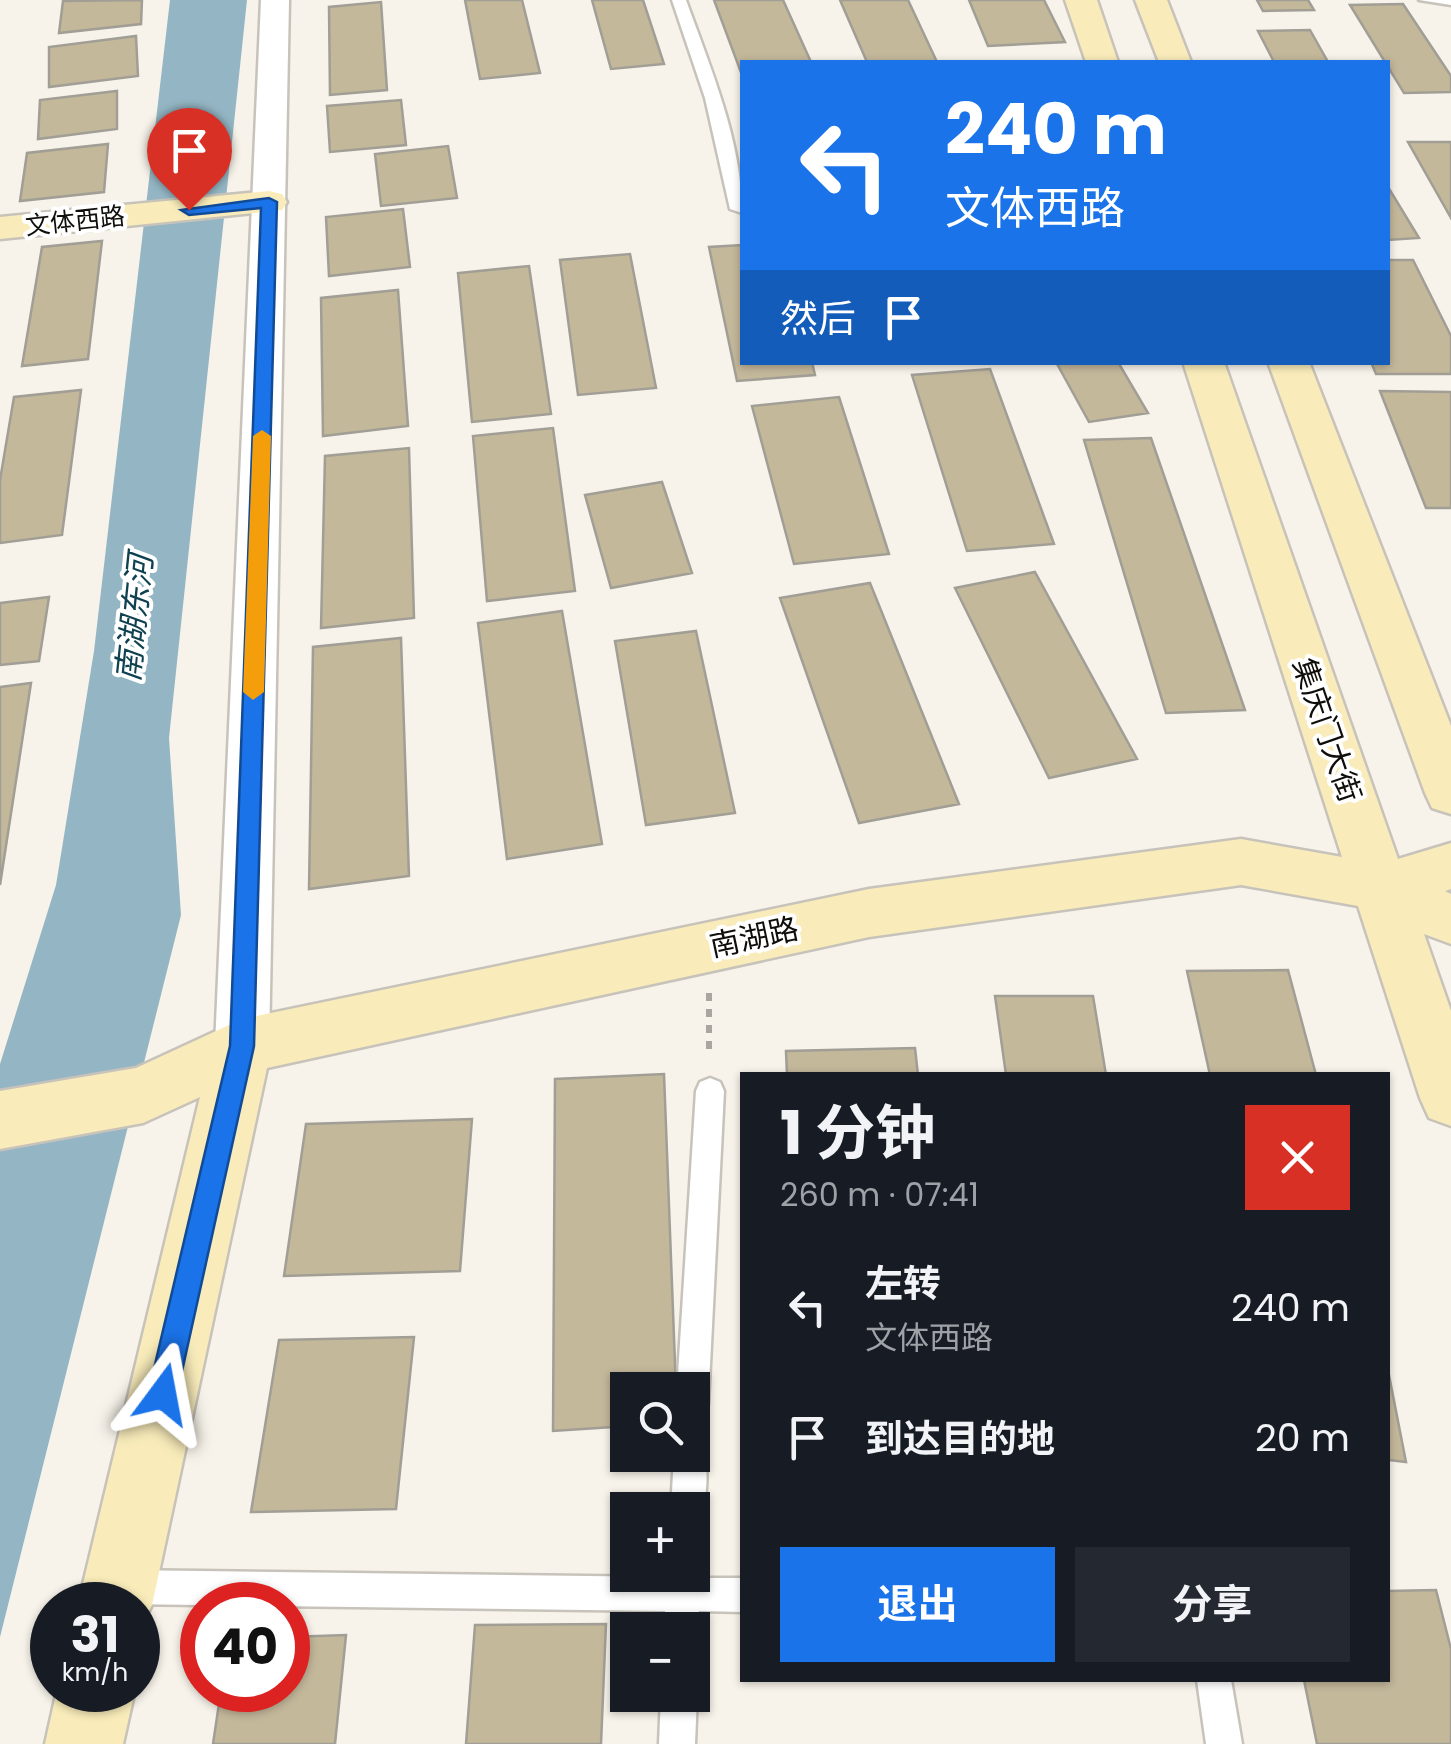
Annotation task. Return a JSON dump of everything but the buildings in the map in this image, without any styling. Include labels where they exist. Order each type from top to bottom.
[{"type":"main road","points":[[1081,0],[1101,60]]},
{"type":"main road","points":[[1151,0],[1174,60]]},
{"type":"main road","name":"文体西路","points":[[0,228],[269,202]]},
{"type":"main road","name":"集庆门大街","points":[[1204,365],[1451,1098]]},
{"type":"main road","points":[[1289,365],[1451,794]]},
{"type":"main road","name":"南湖路","points":[[0,1120],[143,1095],[242,1046],[869,913],[1242,862],[1380,888]]},
{"type":"main road","points":[[1380,888],[1451,866]]},
{"type":"main road","points":[[1380,888],[1451,920]]},
{"type":"main road","points":[[120,1582],[242,1046]]},
{"type":"main road","points":[[84,1744],[91,1712]]},
{"type":"street","points":[[242,1046],[275,0]]},
{"type":"lane","points":[[679,0],[713,98],[738,209]]},
{"type":"lane","points":[[1426,0],[1451,1]]},
{"type":"lane","points":[[694,1372],[710,1092]]},
{"type":"lane","points":[[160,1595],[610,1586]]},
{"type":"lane","points":[[710,1589],[740,1594]]},
{"type":"lane","points":[[1214,1682],[1224,1744]]},
{"type":"lane","points":[[677,1744],[678,1712]]},
{"type":"path","points":[[708,947],[710,1092]]},
{"type":"water","points":[[194,0],[247,0],[169,738],[181,915],[0,1637],[0,1216],[124,817]]},
{"type":"waterway","name":"南湖东河","points":[[0,1223],[99,885],[132,651],[194,0]]},
{"type":"slow traffic","points":[[253,692],[262,436]]},
{"type":"route","points":[[163,1394],[242,1046],[269,202],[189,210]]}]
